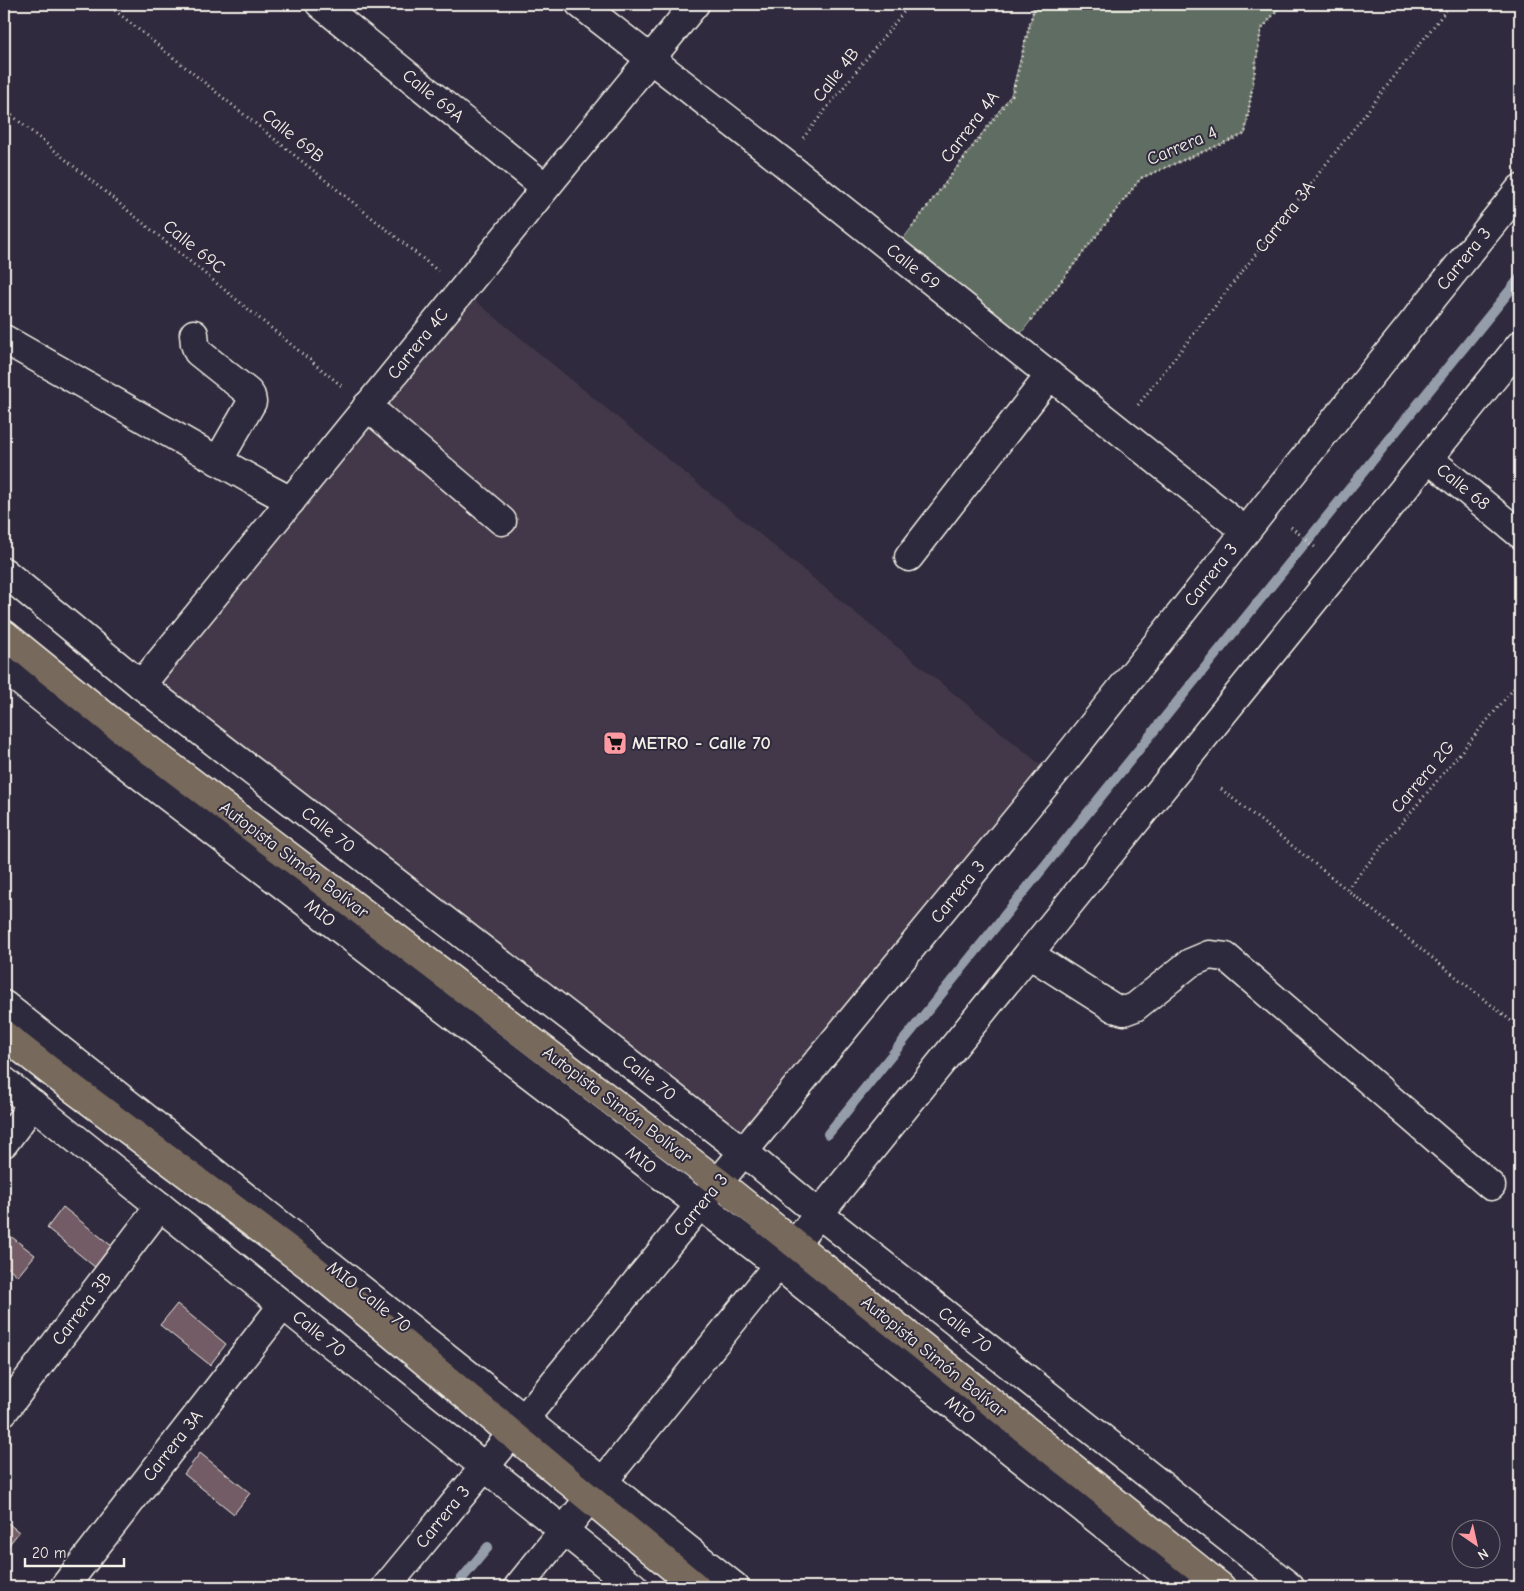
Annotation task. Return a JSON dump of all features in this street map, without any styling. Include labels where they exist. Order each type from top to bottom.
[{"type":"highway","name":"Autopista Simón Bolívar","points":[[4,634],[125,731],[719,1183],[786,1255],[1222,1587]]},
{"type":"highway","points":[[4,1035],[310,1266],[518,1427],[596,1491],[696,1587]]},
{"type":"street","name":"Calle 69A","points":[[320,4],[545,187]]},
{"type":"street","name":"Calle 69","points":[[580,4],[784,163],[1246,531]]},
{"type":"street","name":"Carrera 4C","points":[[141,684],[696,4]]},
{"type":"street","name":"Carrera 3","points":[[386,1587],[1053,775],[1520,189]]},
{"type":"street","points":[[194,334],[198,352],[251,396],[252,402],[218,461]]},
{"type":"street","points":[[4,339],[218,461],[291,500]]},
{"type":"street","points":[[518,1587],[1520,346]]},
{"type":"street","points":[[909,557],[1050,375]]},
{"type":"street","points":[[367,406],[502,521]]},
{"type":"street","name":"Calle 68","points":[[1429,459],[1520,534]]},
{"type":"street","name":"Calle 70","points":[[4,572],[141,684],[744,1152],[818,1214],[1290,1587]]},
{"type":"street","name":"MIO","points":[[4,668],[94,740],[700,1206],[786,1255],[1182,1587]]},
{"type":"street","points":[[1029,954],[1114,1008],[1124,1011],[1135,1007],[1190,963],[1209,955],[1226,957],[1491,1186]]},
{"type":"street","name":"MIO Calle 70","points":[[4,1005],[518,1427]]},
{"type":"street","name":"Calle 70","points":[[4,1080],[634,1587]]},
{"type":"street","points":[[4,1143],[33,1104]]},
{"type":"street","name":"Carrera 3B","points":[[4,1411],[160,1206]]},
{"type":"street","name":"Carrera 3A","points":[[64,1587],[283,1305]]},
{"type":"street","points":[[596,1491],[735,1587]]},
{"type":"path","name":"Calle 69B","points":[[107,4],[462,290]]},
{"type":"path","name":"Calle 4B","points":[[784,163],[910,4]]},
{"type":"path","name":"Carrera 4A","points":[[894,251],[1012,95],[1035,4]]},
{"type":"path","name":"Carrera 4","points":[[1012,345],[1141,178],[1245,134],[1261,30],[1282,4]]},
{"type":"path","name":"Carrera 3A","points":[[1119,430],[1451,4]]},
{"type":"path","name":"Calle 69C","points":[[4,109],[367,406]]},
{"type":"path","points":[[1291,527],[1318,549]]},
{"type":"path","name":"Carrera 2G","points":[[1347,889],[1520,682]]},
{"type":"path","points":[[1221,790],[1520,1028]]},
{"type":"shaded area","name":"METRO - Calle 70","points":[[462,290],[1053,775],[744,1152],[141,685]]},
{"type":"green space","points":[[1035,4],[1282,4],[1261,30],[1245,134],[1141,178],[1012,345],[894,251],[1011,95]]},
{"type":"building","points":[[63,1207],[113,1247],[96,1268],[47,1228]]},
{"type":"building","points":[[4,1231],[35,1255],[18,1276],[4,1264]]},
{"type":"building","points":[[177,1304],[226,1344],[210,1365],[160,1325]]},
{"type":"building","points":[[200,1453],[250,1493],[234,1514],[184,1474]]},
{"type":"building","points":[[4,1520],[19,1532],[4,1551]]},
{"type":"waterway","points":[[828,1134],[1520,278]]},
{"type":"waterway","points":[[455,1587],[488,1547]]},
{"type":"place","name":"METRO - Calle 70","points":[[615,743]]}]
